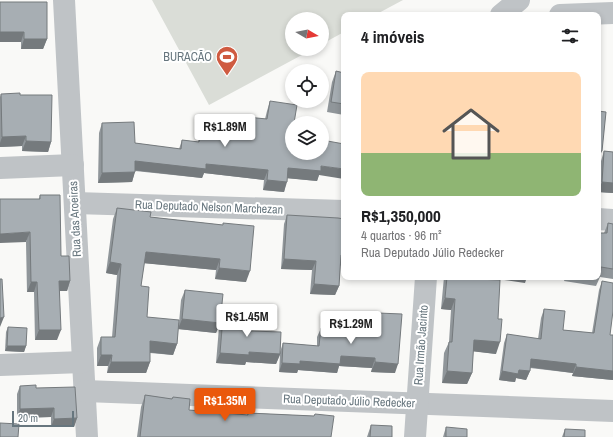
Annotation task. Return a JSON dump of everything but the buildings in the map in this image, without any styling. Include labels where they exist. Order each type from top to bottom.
[{"type":"street","name":"Rua das Aroeiras","points":[[64,0],[87,437]]},
{"type":"street","points":[[505,12],[519,0]]},
{"type":"street","points":[[601,13],[613,13]]},
{"type":"street","points":[[0,168],[73,165]]},
{"type":"street","name":"Rua Deputado Nelson Marchezan","points":[[74,203],[341,212]]},
{"type":"street","points":[[601,219],[613,220]]},
{"type":"street","name":"Rua Irmão Jacinto","points":[[415,437],[426,280]]},
{"type":"street","points":[[0,365],[83,362]]},
{"type":"street","name":"Rua Deputado Júlio Redecker","points":[[84,391],[613,411]]},
{"type":"shaded area","name":"BURACÃO","points":[[152,0],[403,0],[381,12],[341,12],[341,34],[329,40],[329,12],[285,12],[285,56],[300,56],[209,105]]},
{"type":"place","name":"BURACÃO","points":[[227,76]]}]
